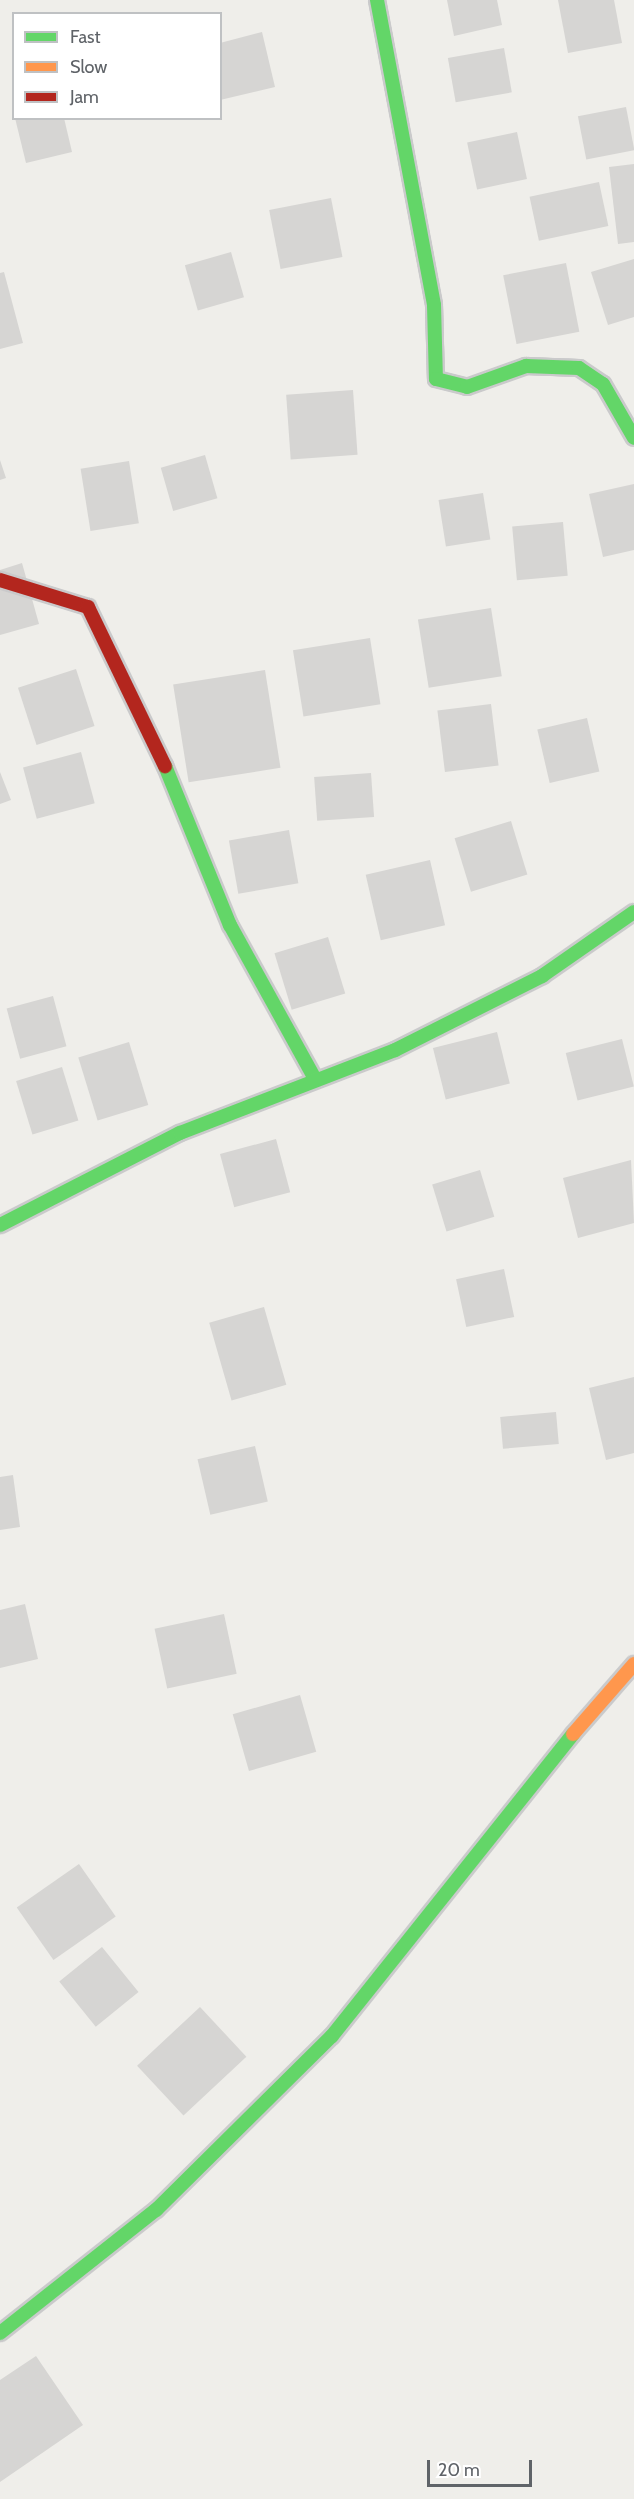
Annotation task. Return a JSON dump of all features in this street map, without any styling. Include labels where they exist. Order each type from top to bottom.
[{"type":"street","points":[[377,0],[434,305],[436,379],[467,387],[526,366],[579,368],[603,384],[634,438]]},
{"type":"street","points":[[0,580],[88,607],[167,770],[230,925],[314,1077]]},
{"type":"street","points":[[0,1226],[180,1133],[314,1077],[395,1050],[542,976],[634,912]]},
{"type":"street","points":[[0,2333],[156,2210],[332,2036],[516,1800],[634,1664]]},
{"type":"building","points":[[447,0],[497,0],[502,25],[454,36]]},
{"type":"building","points":[[558,0],[614,0],[622,43],[568,53]]},
{"type":"building","points":[[262,32],[275,87],[222,100],[222,42]]},
{"type":"building","points":[[504,48],[512,92],[456,102],[448,58]]},
{"type":"building","points":[[626,107],[634,150],[586,160],[578,116]]},
{"type":"building","points":[[15,120],[64,120],[72,152],[26,163]]},
{"type":"building","points":[[517,132],[527,179],[477,190],[467,143]]},
{"type":"building","points":[[634,164],[634,242],[618,244],[609,167]]},
{"type":"building","points":[[599,182],[608,226],[539,241],[530,197]]},
{"type":"building","points":[[331,198],[342,257],[281,269],[269,210]]},
{"type":"building","points":[[231,252],[244,297],[198,310],[185,265]]},
{"type":"building","points":[[634,259],[634,317],[608,325],[591,272]]},
{"type":"building","points":[[566,263],[579,332],[517,344],[503,275]]},
{"type":"building","points":[[4,272],[23,343],[0,349],[0,273]]},
{"type":"building","points":[[353,390],[358,455],[291,460],[286,395]]},
{"type":"building","points":[[205,455],[217,498],[173,511],[161,468]]},
{"type":"building","points":[[0,460],[6,478],[0,480]]},
{"type":"building","points":[[129,461],[139,523],[90,531],[81,469]]},
{"type":"building","points":[[634,484],[634,550],[603,557],[589,494]]},
{"type":"building","points":[[483,493],[490,539],[446,546],[439,500]]},
{"type":"building","points":[[563,522],[568,576],[517,580],[512,526]]},
{"type":"building","points":[[22,563],[39,624],[0,635],[0,570]]},
{"type":"building","points":[[491,608],[502,676],[429,688],[418,620]]},
{"type":"building","points":[[370,638],[380,704],[303,716],[293,650]]},
{"type":"building","points":[[76,669],[95,726],[37,745],[18,688]]},
{"type":"building","points":[[265,670],[280,768],[189,782],[173,685]]},
{"type":"building","points":[[491,704],[499,766],[445,772],[437,711]]},
{"type":"building","points":[[587,718],[599,772],[550,783],[537,729]]},
{"type":"building","points":[[81,752],[95,803],[37,819],[23,768]]},
{"type":"building","points":[[0,772],[11,800],[0,804]]},
{"type":"building","points":[[371,773],[374,817],[317,821],[314,777]]},
{"type":"building","points":[[511,821],[527,875],[471,892],[455,838]]},
{"type":"building","points":[[289,830],[298,883],[238,894],[229,841]]},
{"type":"building","points":[[430,860],[445,925],[381,940],[366,875]]},
{"type":"building","points":[[328,937],[345,993],[292,1010],[274,953]]},
{"type":"building","points":[[53,996],[66,1046],[20,1059],[7,1008]]},
{"type":"building","points":[[497,1032],[510,1083],[446,1099],[433,1048]]},
{"type":"building","points":[[622,1039],[634,1087],[578,1101],[566,1053]]},
{"type":"building","points":[[129,1042],[148,1105],[98,1121],[78,1057]]},
{"type":"building","points":[[62,1067],[78,1121],[32,1135],[16,1081]]},
{"type":"building","points":[[276,1139],[290,1192],[234,1207],[220,1154]]},
{"type":"building","points":[[631,1160],[634,1223],[578,1238],[563,1178]]},
{"type":"building","points":[[480,1170],[494,1217],[447,1231],[432,1185]]},
{"type":"building","points":[[504,1269],[514,1317],[466,1327],[456,1279]]},
{"type":"building","points":[[264,1307],[286,1385],[232,1401],[209,1323]]},
{"type":"building","points":[[634,1377],[634,1453],[606,1460],[589,1388]]},
{"type":"building","points":[[556,1412],[559,1444],[503,1449],[500,1417]]},
{"type":"building","points":[[255,1446],[268,1502],[210,1515],[198,1459]]},
{"type":"building","points":[[13,1475],[20,1527],[0,1530],[0,1477]]},
{"type":"building","points":[[25,1604],[38,1659],[0,1668],[0,1610]]},
{"type":"building","points":[[224,1614],[237,1674],[167,1688],[155,1629]]},
{"type":"building","points":[[300,1695],[316,1752],[249,1771],[233,1714]]},
{"type":"building","points":[[79,1864],[116,1916],[53,1960],[17,1908]]},
{"type":"building","points":[[102,1947],[139,1992],[96,2027],[59,1982]]},
{"type":"building","points":[[200,2007],[246,2057],[183,2115],[137,2066]]},
{"type":"building","points":[[36,2356],[83,2425],[0,2482],[0,2380]]},
{"type":"traffic: fast","points":[[377,0],[434,305],[436,379],[467,387],[526,366],[579,368],[603,384],[634,438]]},
{"type":"traffic: fast","points":[[165,766],[230,925],[314,1077]]},
{"type":"traffic: fast","points":[[0,1225],[180,1133],[395,1050],[542,976],[634,912]]},
{"type":"traffic: fast","points":[[0,2333],[156,2210],[332,2036],[573,1734]]},
{"type":"traffic: slow","points":[[573,1734],[634,1664]]},
{"type":"traffic: jam","points":[[0,580],[88,607],[165,766]]}]
